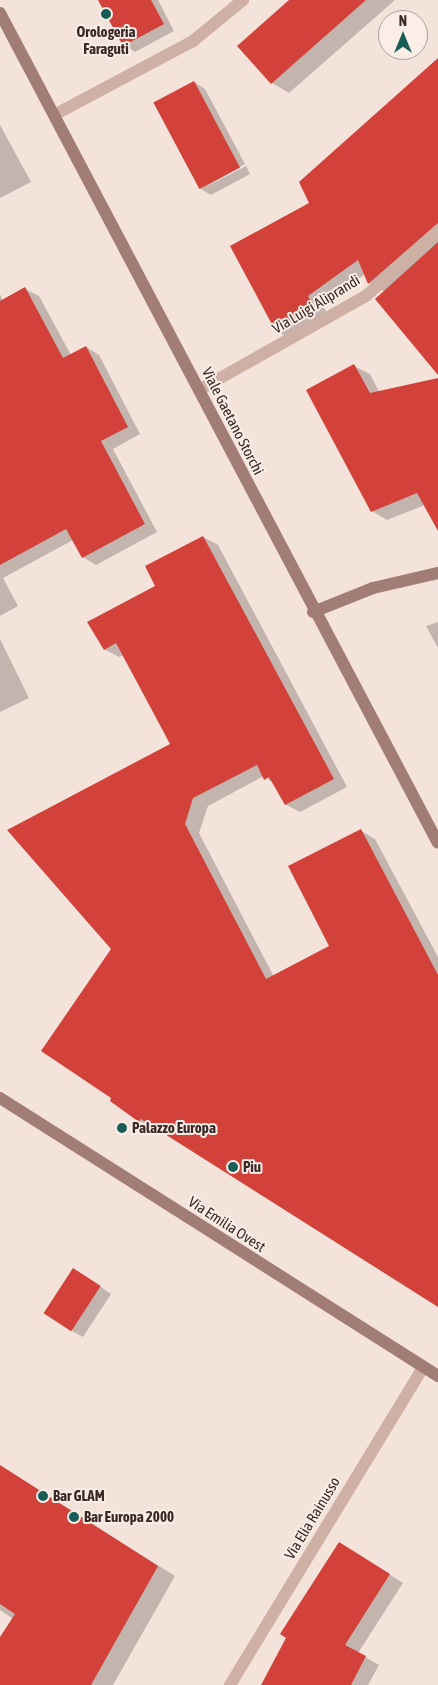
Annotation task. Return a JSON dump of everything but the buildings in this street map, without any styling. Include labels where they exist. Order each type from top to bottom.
[{"type":"street","points":[[54,115],[193,42],[242,0]]},
{"type":"street","name":"Viale Gaetano Storchi","points":[[0,13],[314,612],[438,843]]},
{"type":"street","name":"Via Luigi Aliprandi","points":[[199,390],[366,296],[438,231]]},
{"type":"street","points":[[314,612],[373,588],[438,573]]},
{"type":"street","name":"Via Emilia Ovest","points":[[0,1098],[438,1376]]},
{"type":"street","name":"Via Elia Rainusso","points":[[230,1685],[424,1368]]},
{"type":"place","name":"Orologeria Faraguti","points":[[106,14]]},
{"type":"place","name":"Palazzo Europa","points":[[122,1128]]},
{"type":"place","name":"Piu","points":[[233,1167]]},
{"type":"place","name":"Bar GLAM","points":[[43,1496]]},
{"type":"place","name":"Bar Europa 2000","points":[[74,1517]]}]
